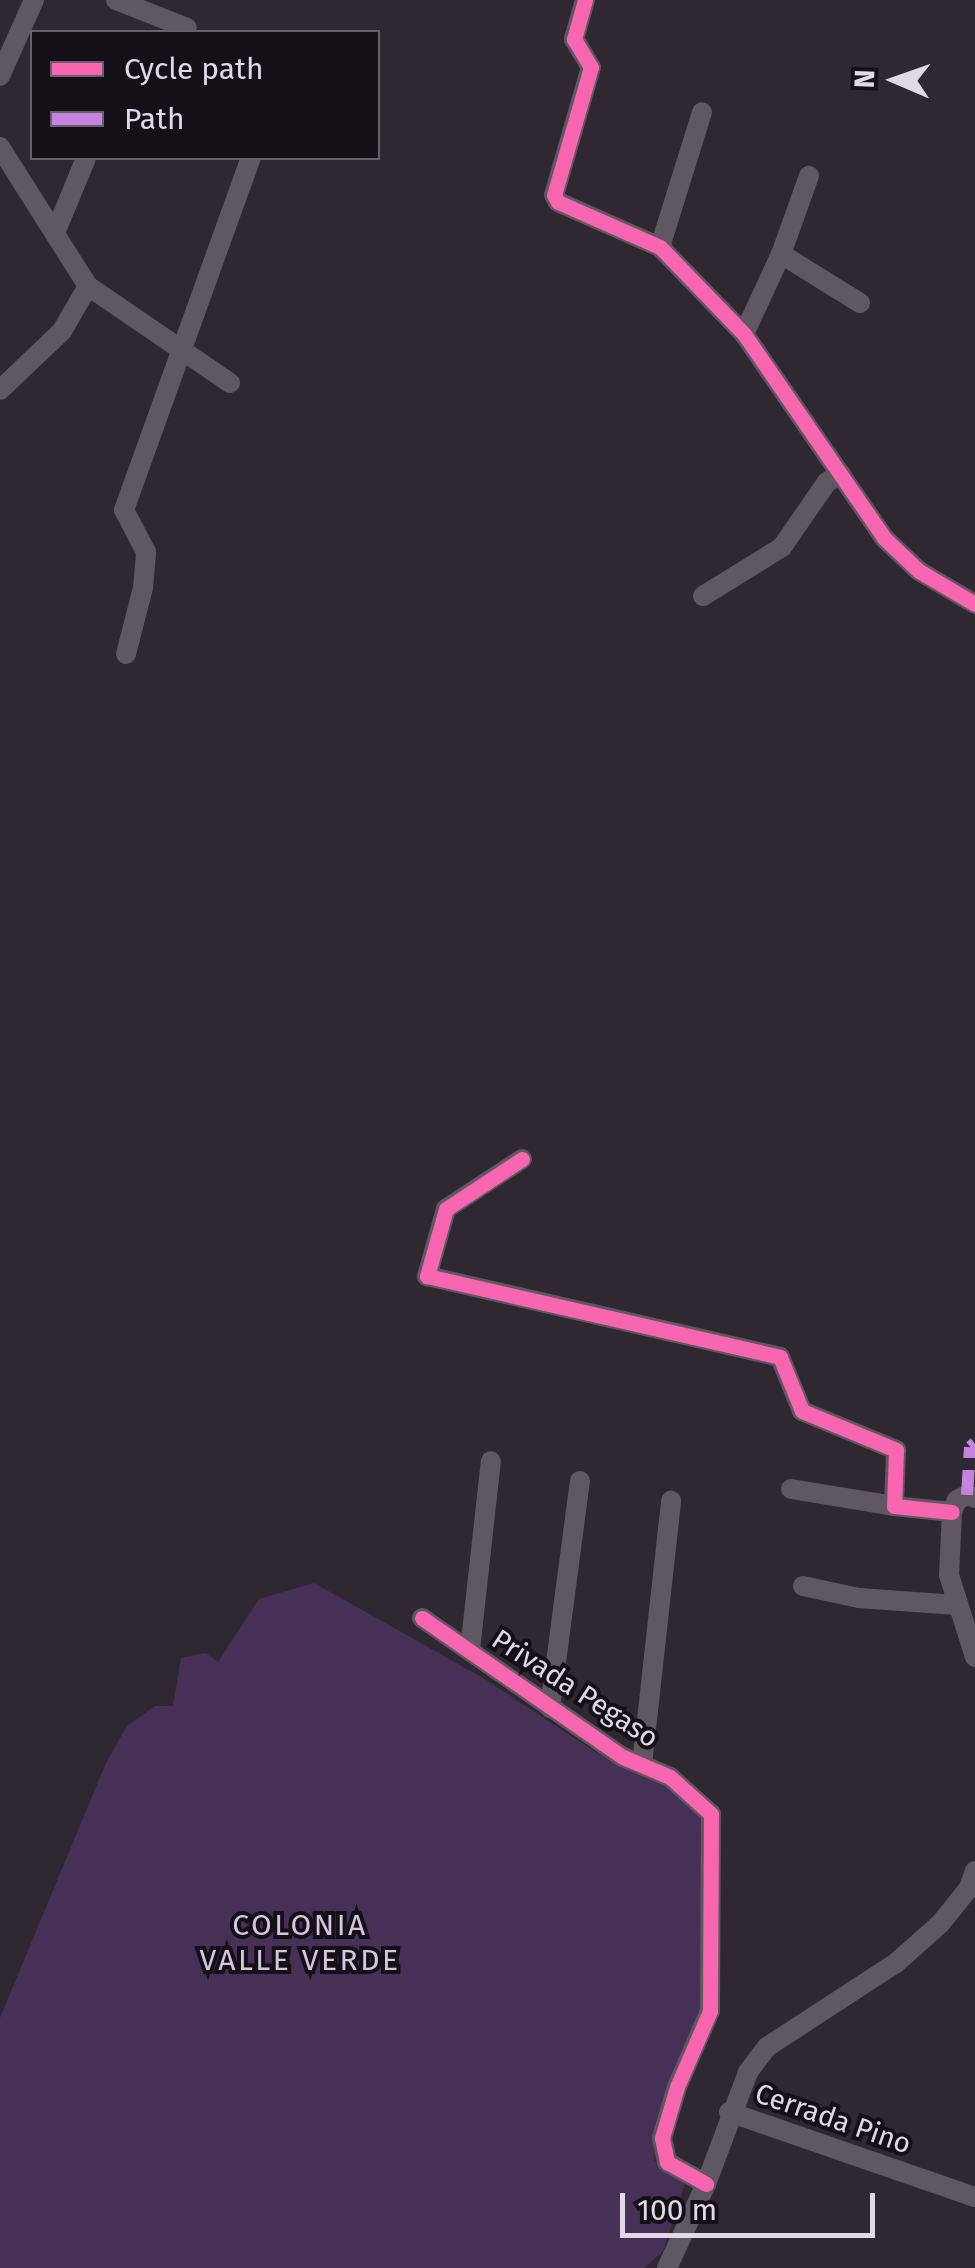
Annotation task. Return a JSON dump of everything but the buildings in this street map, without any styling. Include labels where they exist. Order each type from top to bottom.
[{"type":"street","points":[[0,76],[34,0]]},
{"type":"street","points":[[116,0],[141,24],[188,28]]},
{"type":"street","points":[[584,0],[574,39],[590,67],[554,195],[558,202],[660,247],[744,334],[884,538],[919,571],[975,604]]},
{"type":"street","points":[[660,247],[702,112]]},
{"type":"street","points":[[0,147],[88,286],[230,383]]},
{"type":"street","points":[[55,234],[85,160]]},
{"type":"street","points":[[126,654],[143,588],[146,552],[124,510],[251,160]]},
{"type":"street","points":[[744,334],[781,254],[809,176]]},
{"type":"street","points":[[781,254],[860,303]]},
{"type":"street","points":[[0,390],[62,330],[88,286]]},
{"type":"street","points":[[704,596],[782,547],[826,482],[842,474]]},
{"type":"street","points":[[522,1159],[446,1209],[427,1276],[589,1310],[780,1358],[802,1411],[896,1450],[894,1506]]},
{"type":"street","points":[[470,1650],[491,1461]]},
{"type":"street","points":[[550,1708],[580,1481]]},
{"type":"street","points":[[791,1489],[952,1512]]},
{"type":"street","points":[[971,1497],[957,1500],[952,1512],[949,1575],[974,1652]]},
{"type":"street","points":[[642,1765],[671,1501]]},
{"type":"street","points":[[804,1586],[859,1598],[957,1605]]},
{"type":"street","name":"Privada Pegaso","points":[[422,1618],[550,1708],[670,1778],[711,1814],[710,2011],[677,2087],[662,2138],[667,2162],[706,2184]]},
{"type":"street","points":[[667,2268],[706,2184],[729,2112],[748,2072],[767,2047],[896,1963],[940,1924],[969,1888],[975,1870]]},
{"type":"street","name":"Cerrada Pino","points":[[729,2112],[975,2197]]},
{"type":"shaded area","points":[[314,1583],[483,1678],[594,1751],[673,1789],[709,1818],[702,2006],[662,2108],[654,2160],[686,2181],[663,2251],[644,2268],[0,2268],[0,2018],[106,1763],[127,1726],[155,1706],[173,1706],[181,1658],[206,1653],[218,1662],[259,1599]]},
{"type":"marked path","points":[[967,1495],[970,1447],[975,1443]]},
{"type":"cycle path","points":[[585,0],[574,39],[591,67],[554,195],[558,202],[660,247],[744,334],[884,538],[919,571],[975,604]]},
{"type":"cycle path","points":[[522,1159],[446,1209],[427,1276],[780,1357],[802,1411],[896,1450],[894,1506],[952,1512]]},
{"type":"cycle path","points":[[422,1618],[623,1757],[670,1777],[711,1814],[710,2011],[677,2087],[662,2138],[667,2162],[706,2184]]},
{"type":"district","name":"COLONIA VALLE VERDE","points":[[300,1942]]}]
